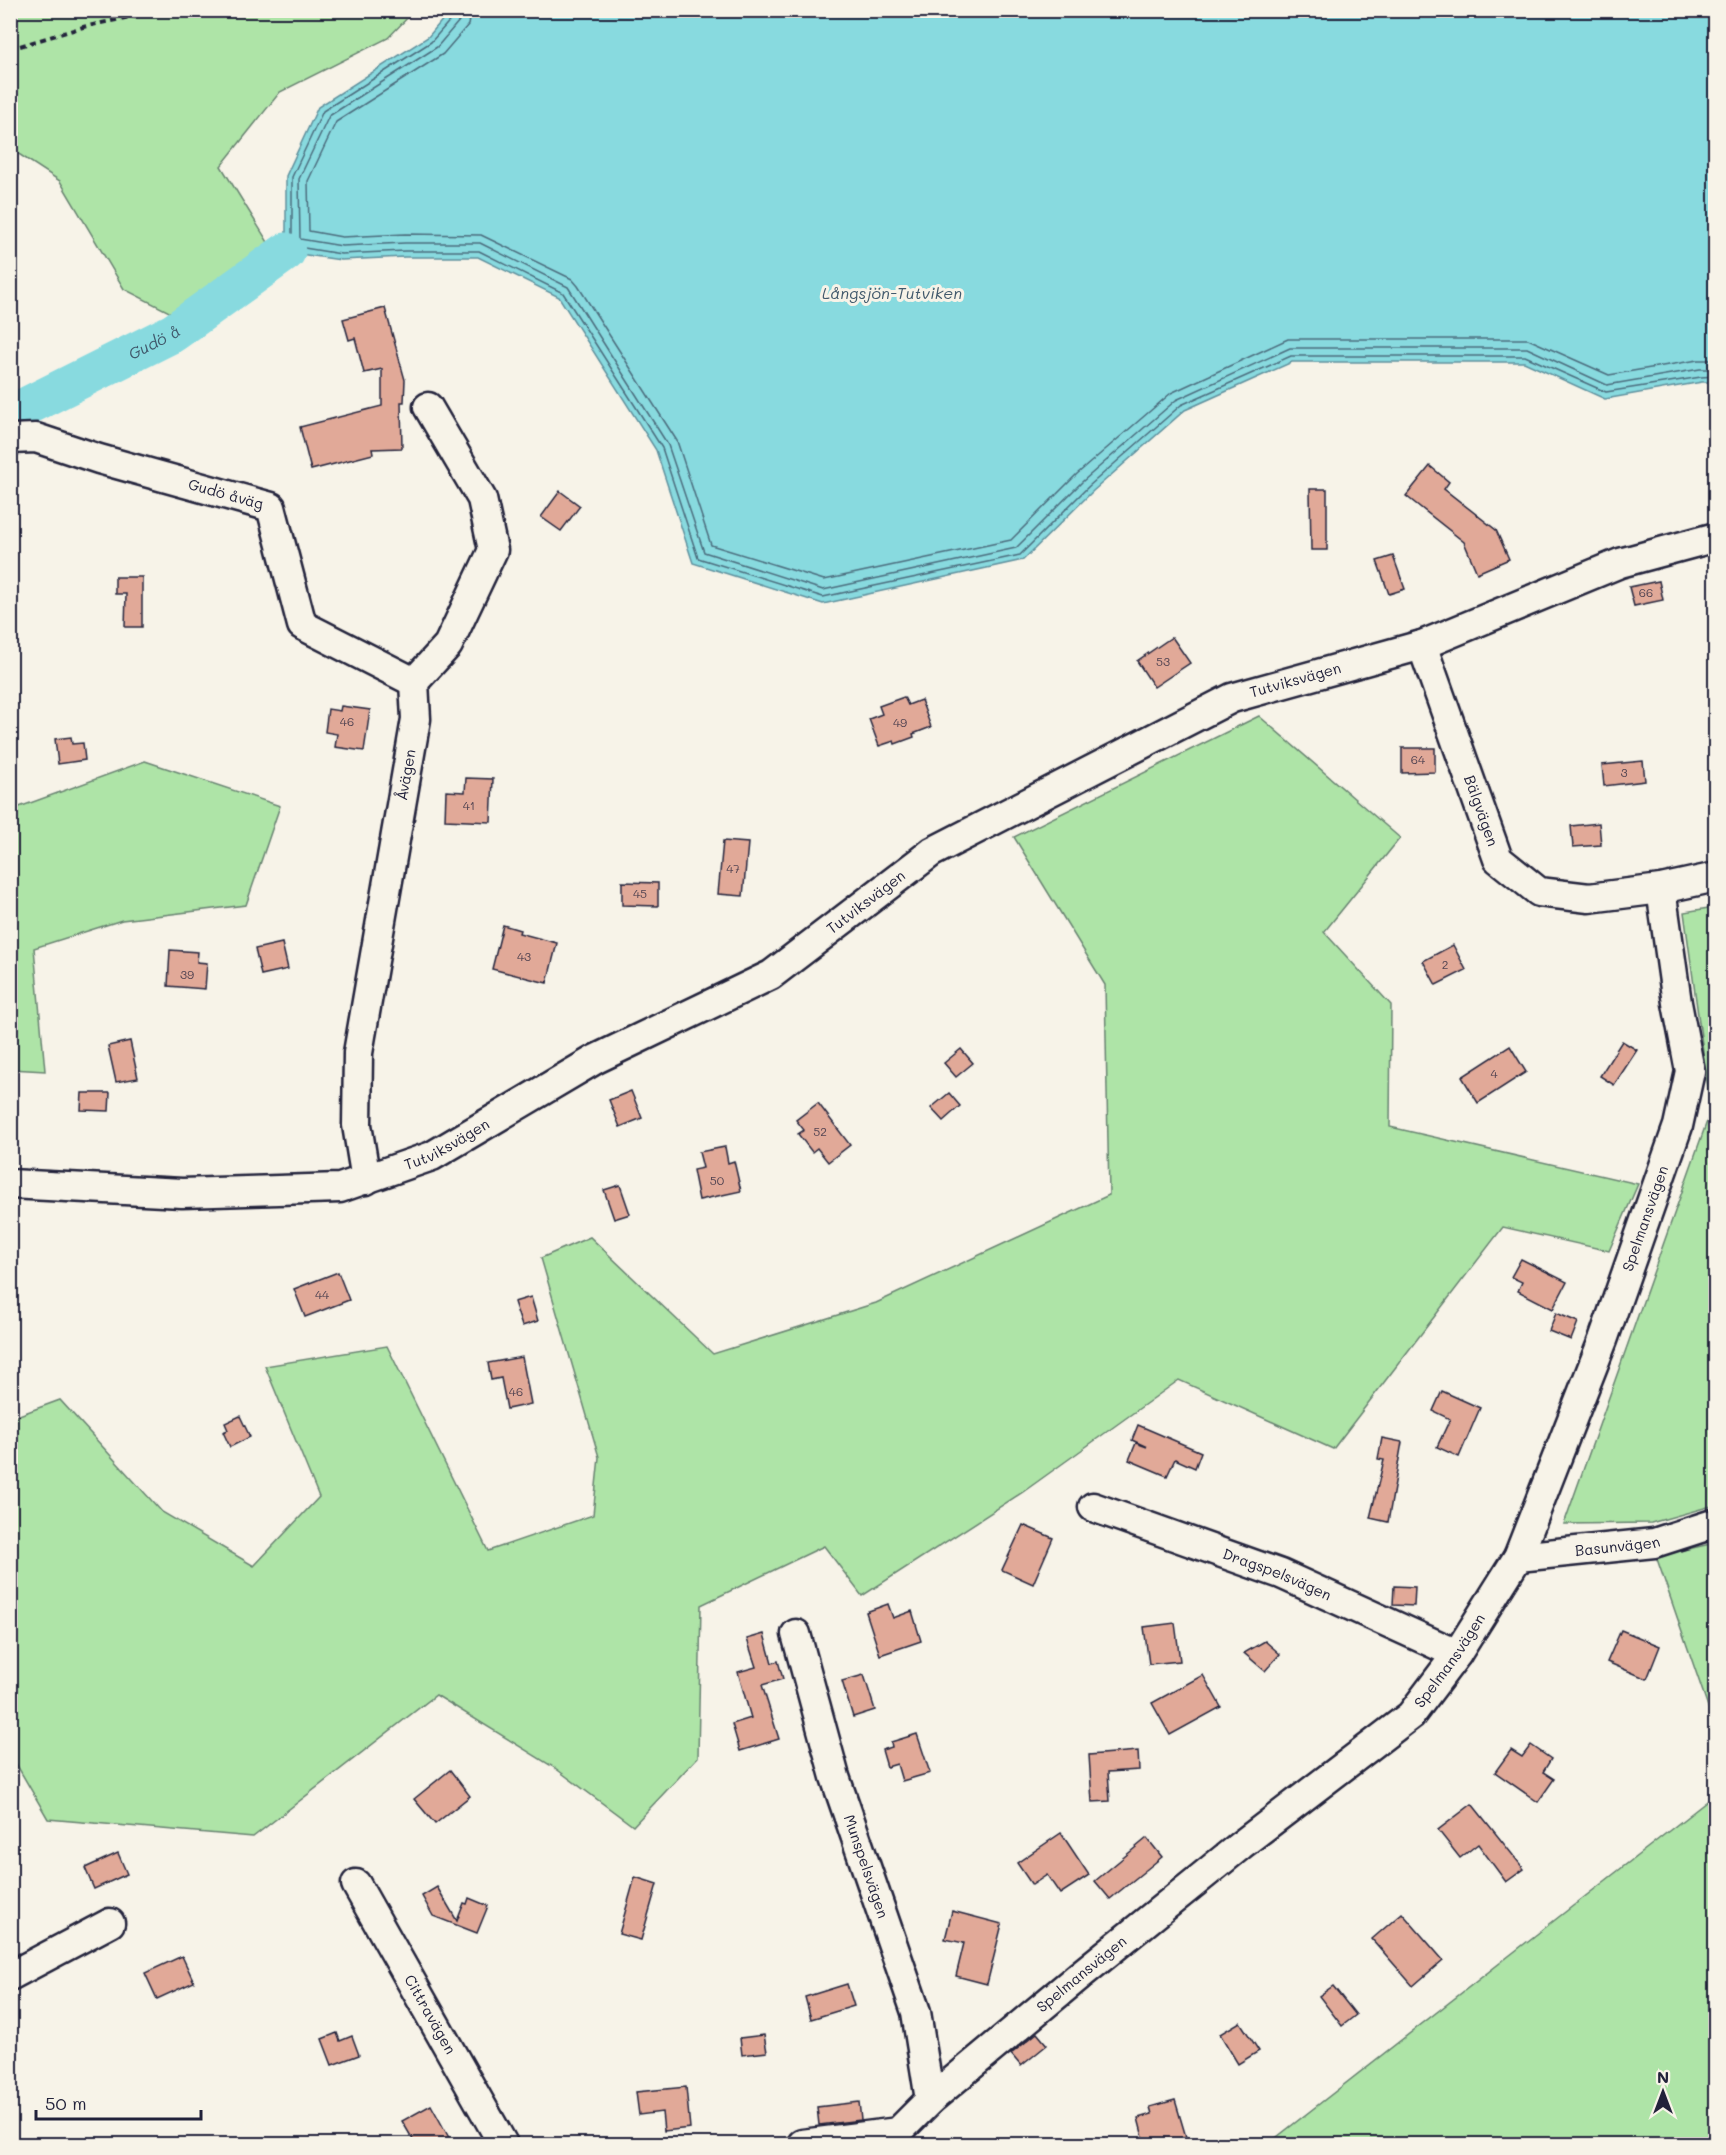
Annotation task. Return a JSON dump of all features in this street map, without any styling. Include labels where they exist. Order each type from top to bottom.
[{"type":"street","points":[[414,682],[448,645],[493,550],[482,499],[428,407]]},
{"type":"street","name":"Gudö åväg","points":[[10,439],[36,438],[99,459],[271,507],[302,625],[414,682]]},
{"type":"street","name":"Tutviksvägen","points":[[10,1184],[182,1193],[340,1188],[432,1156],[596,1059],[771,975],[932,852],[1232,698],[1422,645],[1620,562],[1716,537]]},
{"type":"street","name":"Bälgvägen","points":[[1422,645],[1498,859],[1539,892],[1589,898],[1661,889],[1716,877]]},
{"type":"street","name":"Åvägen","points":[[366,1180],[357,1125],[358,1053],[416,719],[414,682]]},
{"type":"street","name":"Spelmansvägen","points":[[802,2145],[898,2132],[930,2100],[1223,1860],[1411,1715],[1457,1654],[1518,1557],[1607,1329],[1678,1126],[1690,1071],[1677,1003],[1661,889]]},
{"type":"street","name":"Dragspelsvägen","points":[[1094,1507],[1281,1574],[1457,1654]]},
{"type":"street","name":"Basunvägen","points":[[1518,1557],[1654,1543],[1716,1523]]},
{"type":"street","name":"Munspelsvägen","points":[[796,1634],[835,1777],[916,2012],[930,2100]]},
{"type":"street","name":"Cittravägen","points":[[356,1884],[503,2145]]},
{"type":"street","points":[[10,1976],[110,1923]]},
{"type":"path","points":[[10,49],[83,27],[162,10]]},
{"type":"green space","points":[[10,11],[414,11],[388,38],[280,92],[221,166],[271,247],[173,314],[124,289],[60,181],[11,149]]},
{"type":"green space","points":[[1259,716],[1400,838],[1324,932],[1391,1005],[1390,1127],[1638,1184],[1609,1251],[1503,1227],[1333,1449],[1179,1380],[1023,1492],[862,1596],[824,1546],[701,1605],[698,1757],[633,1826],[555,1768],[436,1695],[253,1837],[48,1819],[11,1755],[11,1418],[60,1400],[162,1512],[254,1566],[319,1497],[265,1366],[387,1346],[488,1551],[593,1515],[599,1457],[541,1258],[590,1237],[713,1354],[876,1303],[1109,1195],[1105,985],[1014,837]]},
{"type":"green space","points":[[145,761],[280,806],[246,905],[122,920],[34,948],[45,1071],[11,1069],[11,810]]},
{"type":"green space","points":[[1715,907],[1715,1505],[1651,1523],[1564,1524],[1711,1110],[1684,912]]},
{"type":"green space","points":[[1715,1543],[1715,1727],[1656,1556]]},
{"type":"green space","points":[[1715,1795],[1715,2144],[1268,2144]]},
{"type":"water","name":"Långsjön-Tutviken","points":[[450,11],[1715,11],[1715,382],[1702,382],[1605,399],[1524,362],[1292,362],[1185,410],[1093,491],[1023,560],[823,604],[693,563],[656,450],[559,297],[478,257],[341,260],[286,252],[286,176],[318,107],[428,37]]},
{"type":"building","points":[[385,308],[405,380],[404,402],[401,402],[402,448],[372,449],[373,454],[311,470],[300,427],[382,406],[382,369],[364,373],[355,338],[349,340],[343,319]]},
{"type":"building","points":[[1430,466],[1449,482],[1444,489],[1496,530],[1509,559],[1477,573],[1464,542],[1406,496]]},
{"type":"building","points":[[1310,489],[1327,489],[1327,550],[1311,550]]},
{"type":"building","points":[[560,491],[580,506],[561,531],[541,517]]},
{"type":"building","points":[[1393,556],[1405,589],[1389,594],[1377,561]]},
{"type":"building","points":[[115,577],[142,577],[142,627],[125,627],[126,594],[115,594]]},
{"type":"building","points":[[1659,581],[1663,600],[1634,606],[1629,587]]},
{"type":"building","points":[[1172,637],[1190,663],[1154,687],[1137,661]]},
{"type":"building","points":[[904,697],[908,705],[921,700],[931,727],[895,744],[894,741],[879,746],[869,719],[882,714],[879,706]]},
{"type":"building","points":[[341,706],[370,710],[364,751],[335,747],[337,734],[325,732],[328,709],[340,711]]},
{"type":"building","points":[[71,737],[72,744],[83,743],[85,760],[58,764],[55,739]]},
{"type":"building","points":[[1402,748],[1435,748],[1435,772],[1402,773]]},
{"type":"building","points":[[1643,761],[1645,781],[1604,786],[1602,765]]},
{"type":"building","points":[[466,778],[493,779],[491,822],[445,820],[446,791],[465,792]]},
{"type":"building","points":[[1599,823],[1601,845],[1573,847],[1571,826]]},
{"type":"building","points":[[723,841],[748,843],[743,896],[718,894]]},
{"type":"building","points":[[622,882],[658,883],[658,906],[622,905]]},
{"type":"building","points":[[503,925],[520,930],[519,933],[557,943],[547,983],[492,969]]},
{"type":"building","points":[[282,943],[288,969],[261,975],[255,949]]},
{"type":"building","points":[[1453,945],[1466,970],[1436,985],[1423,961]]},
{"type":"building","points":[[170,950],[198,952],[197,962],[207,963],[205,989],[168,986]]},
{"type":"building","points":[[130,1041],[138,1078],[116,1082],[108,1046]]},
{"type":"building","points":[[1622,1041],[1637,1050],[1614,1085],[1600,1076]]},
{"type":"building","points":[[1510,1046],[1526,1072],[1478,1103],[1462,1077]]},
{"type":"building","points":[[961,1049],[973,1063],[956,1077],[944,1063]]},
{"type":"building","points":[[631,1091],[642,1118],[620,1127],[609,1100]]},
{"type":"building","points":[[82,1093],[110,1093],[109,1111],[81,1110]]},
{"type":"building","points":[[949,1093],[960,1106],[943,1121],[931,1108]]},
{"type":"building","points":[[818,1103],[850,1145],[828,1162],[817,1148],[812,1152],[798,1134],[804,1130],[796,1120]]},
{"type":"building","points":[[725,1147],[728,1163],[734,1161],[741,1191],[699,1200],[693,1170],[703,1168],[699,1152]]},
{"type":"building","points":[[620,1185],[630,1214],[614,1219],[604,1190]]},
{"type":"building","points":[[1521,1259],[1567,1282],[1553,1309],[1518,1291],[1522,1282],[1511,1277]]},
{"type":"building","points":[[338,1272],[349,1300],[305,1317],[294,1289]]},
{"type":"building","points":[[531,1297],[538,1321],[522,1326],[514,1302]]},
{"type":"building","points":[[1556,1313],[1578,1322],[1571,1340],[1549,1331]]},
{"type":"building","points":[[522,1357],[531,1404],[507,1409],[501,1378],[491,1380],[488,1363]]},
{"type":"building","points":[[1442,1391],[1480,1408],[1459,1457],[1437,1447],[1450,1419],[1433,1411]]},
{"type":"building","points":[[240,1416],[250,1437],[230,1447],[223,1432],[228,1430],[225,1423]]},
{"type":"building","points":[[1138,1425],[1201,1452],[1195,1468],[1175,1459],[1167,1476],[1129,1460],[1136,1443],[1147,1447],[1132,1440]]},
{"type":"building","points":[[1382,1438],[1402,1442],[1388,1522],[1370,1518],[1384,1460],[1378,1459]]},
{"type":"building","points":[[1023,1525],[1053,1538],[1033,1584],[1002,1570]]},
{"type":"building","points":[[1394,1586],[1415,1587],[1414,1606],[1393,1605]]},
{"type":"building","points":[[888,1604],[893,1618],[912,1611],[921,1641],[880,1655],[866,1612]]},
{"type":"building","points":[[1175,1623],[1180,1661],[1149,1664],[1144,1627]]},
{"type":"building","points":[[1621,1630],[1660,1646],[1647,1679],[1607,1662]]},
{"type":"building","points":[[764,1634],[772,1663],[778,1661],[783,1679],[762,1685],[779,1739],[740,1751],[732,1724],[751,1718],[738,1672],[756,1667],[747,1639]]},
{"type":"building","points":[[1265,1641],[1280,1654],[1265,1671],[1244,1653]]},
{"type":"building","points":[[864,1675],[875,1710],[853,1717],[842,1681]]},
{"type":"building","points":[[1203,1675],[1221,1707],[1170,1735],[1152,1703]]},
{"type":"building","points":[[917,1734],[930,1773],[902,1781],[897,1764],[887,1767],[882,1750],[892,1747],[891,1742]]},
{"type":"building","points":[[1531,1745],[1551,1759],[1543,1772],[1554,1779],[1538,1802],[1495,1772],[1511,1750],[1522,1757]]},
{"type":"building","points":[[1138,1751],[1139,1770],[1108,1772],[1110,1801],[1092,1802],[1089,1755]]},
{"type":"building","points":[[450,1770],[470,1796],[435,1824],[414,1799]]},
{"type":"building","points":[[1472,1804],[1524,1869],[1506,1882],[1478,1844],[1460,1858],[1438,1830]]},
{"type":"building","points":[[1061,1833],[1089,1875],[1060,1894],[1047,1875],[1032,1885],[1017,1863]]},
{"type":"building","points":[[1147,1838],[1162,1857],[1110,1899],[1095,1881]]},
{"type":"building","points":[[118,1853],[127,1874],[94,1889],[85,1868]]},
{"type":"building","points":[[635,1877],[657,1884],[641,1940],[619,1934]]},
{"type":"building","points":[[437,1887],[457,1921],[464,1903],[467,1904],[469,1898],[488,1906],[477,1933],[433,1916],[422,1896]]},
{"type":"building","points":[[952,1911],[1002,1924],[987,1984],[956,1976],[964,1943],[945,1939]]},
{"type":"building","points":[[1402,1913],[1443,1960],[1413,1986],[1372,1939]]},
{"type":"building","points":[[182,1956],[194,1982],[157,1999],[145,1973]]},
{"type":"building","points":[[847,1984],[854,2006],[811,2019],[805,1997]]},
{"type":"building","points":[[1333,1986],[1356,2015],[1342,2026],[1319,1996]]},
{"type":"building","points":[[1240,2022],[1259,2051],[1238,2064],[1220,2034]]},
{"type":"building","points":[[337,2033],[340,2041],[352,2036],[359,2055],[332,2065],[322,2039]]},
{"type":"building","points":[[1037,2033],[1047,2045],[1021,2066],[1011,2054]]},
{"type":"building","points":[[764,2035],[767,2052],[742,2055],[740,2038]]},
{"type":"building","points":[[686,2087],[690,2128],[664,2131],[662,2112],[639,2115],[636,2092]]},
{"type":"building","points":[[1175,2100],[1186,2137],[1158,2145],[1145,2145],[1138,2118],[1152,2114],[1150,2107]]},
{"type":"building","points":[[859,2102],[861,2120],[819,2125],[817,2107]]},
{"type":"building","points":[[431,2105],[453,2145],[416,2145],[402,2121]]},
{"type":"waterway","name":"Gudö å","points":[[10,411],[21,409],[173,333],[286,252]]}]
